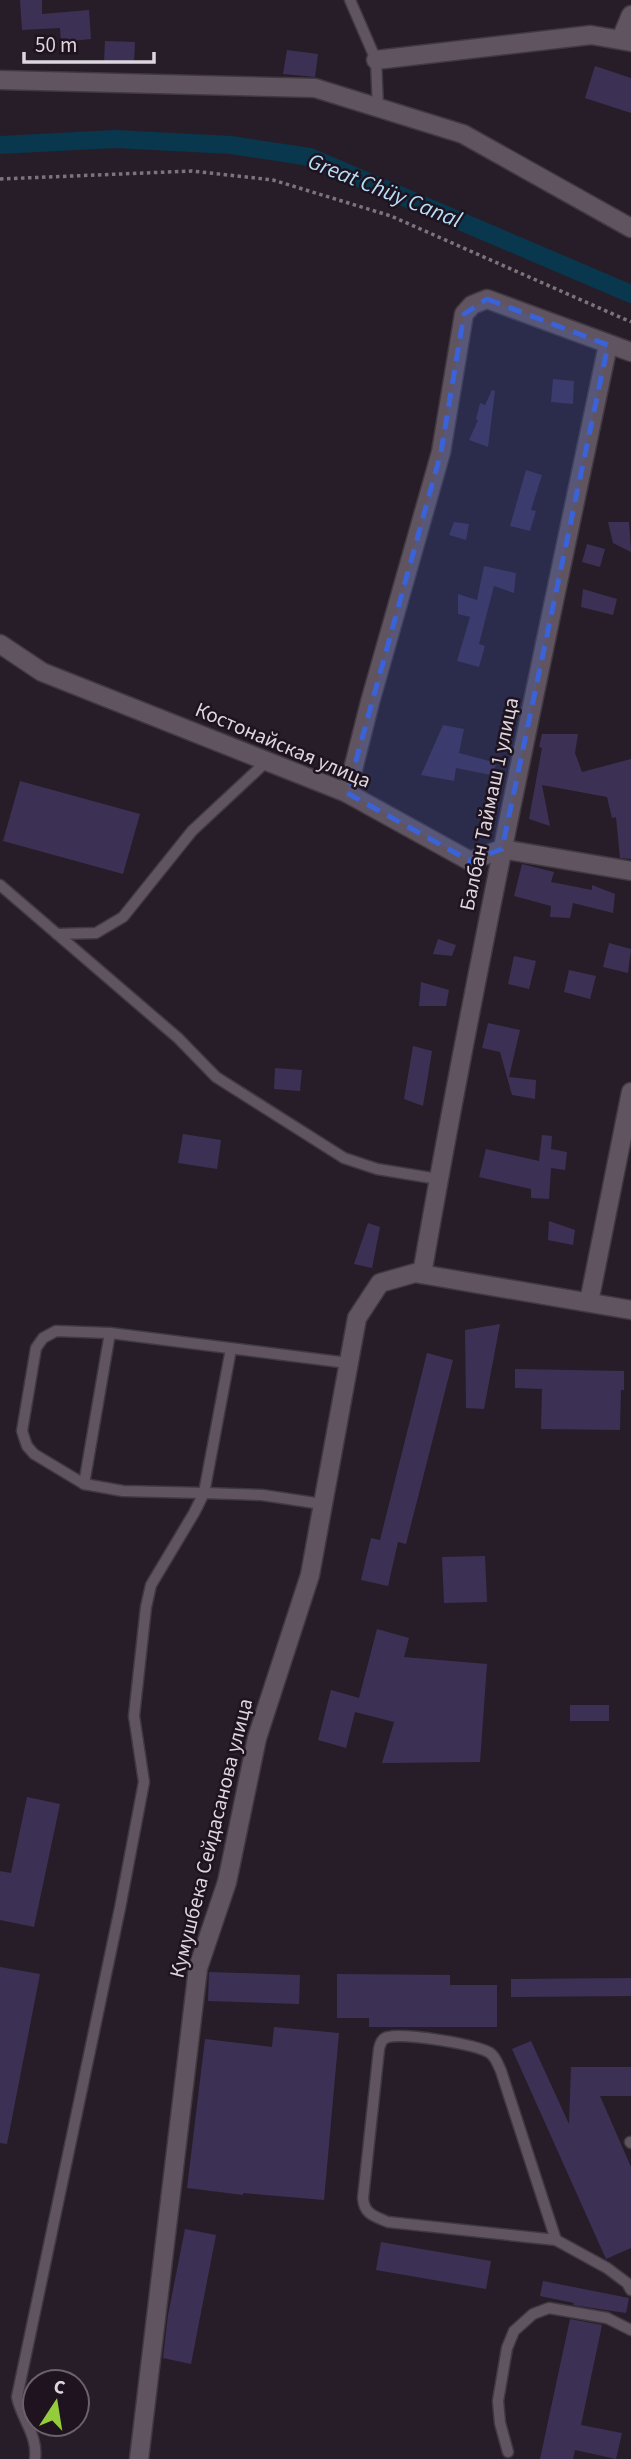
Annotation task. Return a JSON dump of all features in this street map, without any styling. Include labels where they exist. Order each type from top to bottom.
[{"type":"street","points":[[376,60],[592,35],[626,40],[631,15]]},
{"type":"street","points":[[0,80],[314,88],[463,134],[631,228]]},
{"type":"street","points":[[347,793],[441,452],[464,314],[472,304],[487,299],[631,352]]},
{"type":"street","name":"Балбан Таймаш 1 улица","points":[[422,1274],[502,849],[608,345]]},
{"type":"street","name":"Костонайская улица","points":[[1,645],[42,672],[347,793],[470,861],[502,849],[631,871]]},
{"type":"street","points":[[589,1302],[631,1091]]},
{"type":"street","name":"Кумушбека Сейдасанова улица","points":[[139,2459],[198,1968],[227,1882],[257,1738],[310,1575],[357,1318],[380,1283],[415,1273],[422,1274]]},
{"type":"street","points":[[422,1274],[631,1310]]},
{"type":"lane","points":[[350,0],[376,60],[378,108]]},
{"type":"lane","points":[[57,934],[96,933],[123,917],[192,831],[267,761]]},
{"type":"lane","points":[[0,885],[178,1038],[216,1077],[344,1158],[377,1169],[438,1179]]},
{"type":"lane","points":[[322,1504],[262,1496],[123,1491],[84,1484],[34,1454],[27,1446],[22,1431],[36,1348],[43,1338],[56,1331],[110,1333],[348,1363]]},
{"type":"lane","points":[[84,1484],[110,1333]]},
{"type":"lane","points":[[35,2459],[34,2437],[17,2397],[144,1782],[134,1716],[146,1607],[151,1585],[204,1493],[231,1349]]},
{"type":"lane","points":[[556,2240],[501,2071],[493,2054],[471,2044],[387,2037],[382,2040],[371,2117],[364,2208],[370,2215],[388,2222],[556,2240],[607,2268],[627,2283],[631,2290]]},
{"type":"lane","points":[[508,2452],[500,2423],[498,2401],[507,2348],[514,2331],[533,2314],[550,2308],[607,2318],[631,2330]]},
{"type":"path","points":[[0,179],[192,171],[273,180],[391,216],[631,322]]},
{"type":"highlighted area","points":[[487,299],[608,345],[502,849],[470,861],[347,793],[441,452],[464,314]]},
{"type":"building","points":[[20,0],[42,0],[42,14],[89,10],[91,39],[61,42],[60,28],[22,30]]},
{"type":"building","points":[[105,41],[135,42],[134,63],[104,62]]},
{"type":"building","points":[[287,50],[318,54],[315,77],[283,74]]},
{"type":"building","points":[[595,66],[631,78],[631,113],[585,98]]},
{"type":"building","points":[[553,379],[574,381],[573,404],[551,402]]},
{"type":"building","points":[[492,390],[495,391],[488,447],[469,440],[478,420],[476,419],[480,403],[485,405]]},
{"type":"building","points":[[526,470],[542,475],[531,510],[536,511],[530,531],[510,526]]},
{"type":"building","points":[[454,522],[469,524],[466,540],[449,535]]},
{"type":"building","points":[[608,522],[629,522],[631,552],[613,543]]},
{"type":"building","points":[[587,544],[605,549],[600,567],[582,562]]},
{"type":"building","points":[[484,566],[516,573],[514,593],[494,586],[479,644],[485,646],[479,667],[457,661],[470,617],[458,614],[458,594],[477,600]]},
{"type":"building","points":[[583,589],[617,599],[613,615],[581,607]]},
{"type":"building","points":[[443,725],[464,729],[459,753],[497,763],[491,775],[456,768],[454,781],[421,775]]},
{"type":"building","points":[[542,734],[578,734],[575,753],[582,772],[631,759],[631,859],[620,858],[616,817],[612,818],[607,797],[542,785],[550,826],[529,819],[542,748],[539,747]]},
{"type":"building","points":[[20,781],[140,814],[123,874],[3,841]]},
{"type":"building","points":[[522,864],[554,872],[551,882],[592,890],[592,885],[615,894],[613,913],[573,903],[570,918],[550,917],[551,906],[514,896]]},
{"type":"building","points":[[438,939],[456,945],[452,956],[433,954]]},
{"type":"building","points":[[609,943],[631,949],[628,973],[603,967]]},
{"type":"building","points":[[514,956],[536,961],[529,989],[508,984]]},
{"type":"building","points":[[569,970],[596,976],[590,999],[564,992]]},
{"type":"building","points":[[421,982],[449,990],[446,1006],[419,1006]]},
{"type":"building","points":[[488,1023],[520,1030],[509,1077],[536,1080],[535,1099],[512,1095],[500,1052],[482,1048]]},
{"type":"building","points":[[413,1046],[432,1051],[423,1106],[404,1099]]},
{"type":"building","points":[[275,1068],[302,1070],[300,1091],[274,1089]]},
{"type":"building","points":[[183,1134],[221,1140],[217,1169],[178,1163]]},
{"type":"building","points":[[542,1135],[552,1136],[551,1149],[567,1152],[565,1170],[551,1168],[549,1199],[531,1198],[531,1189],[479,1177],[486,1149],[539,1161]]},
{"type":"building","points":[[549,1221],[575,1230],[573,1245],[548,1240]]},
{"type":"building","points":[[368,1223],[380,1227],[372,1268],[354,1264]]},
{"type":"building","points":[[500,1324],[484,1409],[466,1408],[465,1330]]},
{"type":"building","points":[[427,1353],[453,1360],[406,1544],[398,1542],[388,1586],[361,1580],[371,1538],[380,1540]]},
{"type":"building","points":[[515,1369],[624,1371],[620,1430],[541,1429],[542,1389],[515,1388]]},
{"type":"building","points":[[485,1556],[487,1602],[444,1603],[442,1557]]},
{"type":"building","points":[[377,1629],[409,1638],[404,1657],[487,1664],[480,1762],[382,1763],[394,1722],[355,1712],[346,1748],[318,1740],[331,1690],[359,1698]]},
{"type":"building","points":[[570,1705],[609,1705],[609,1721],[570,1721]]},
{"type":"building","points":[[27,1797],[60,1804],[34,1927],[0,1920],[0,1871],[11,1873]]},
{"type":"building","points":[[0,1967],[40,1974],[7,2144],[0,2143]]},
{"type":"building","points":[[209,1972],[300,1975],[299,2004],[208,2001]]},
{"type":"building","points":[[337,1974],[450,1975],[450,1985],[497,1985],[497,2027],[369,2027],[369,2018],[337,2018]]},
{"type":"building","points":[[631,1978],[631,1996],[511,1997],[511,1979]]},
{"type":"building","points":[[274,2027],[339,2033],[324,2200],[187,2188],[205,2039],[272,2047]]},
{"type":"building","points":[[531,2041],[569,2124],[571,2067],[631,2067],[631,2096],[600,2096],[631,2167],[631,2248],[606,2259],[512,2049]]},
{"type":"building","points":[[185,2229],[216,2235],[191,2364],[163,2358],[168,2315]]},
{"type":"building","points":[[381,2242],[491,2261],[486,2289],[376,2270]]},
{"type":"building","points":[[543,2281],[629,2298],[626,2313],[573,2305],[574,2303],[540,2296]]},
{"type":"building","points":[[570,2319],[602,2325],[581,2425],[622,2433],[616,2459],[575,2450],[573,2459],[540,2459]]},
{"type":"waterway","name":"Great Chüy Canal","points":[[0,145],[115,139],[231,145],[310,157],[631,294]]}]
